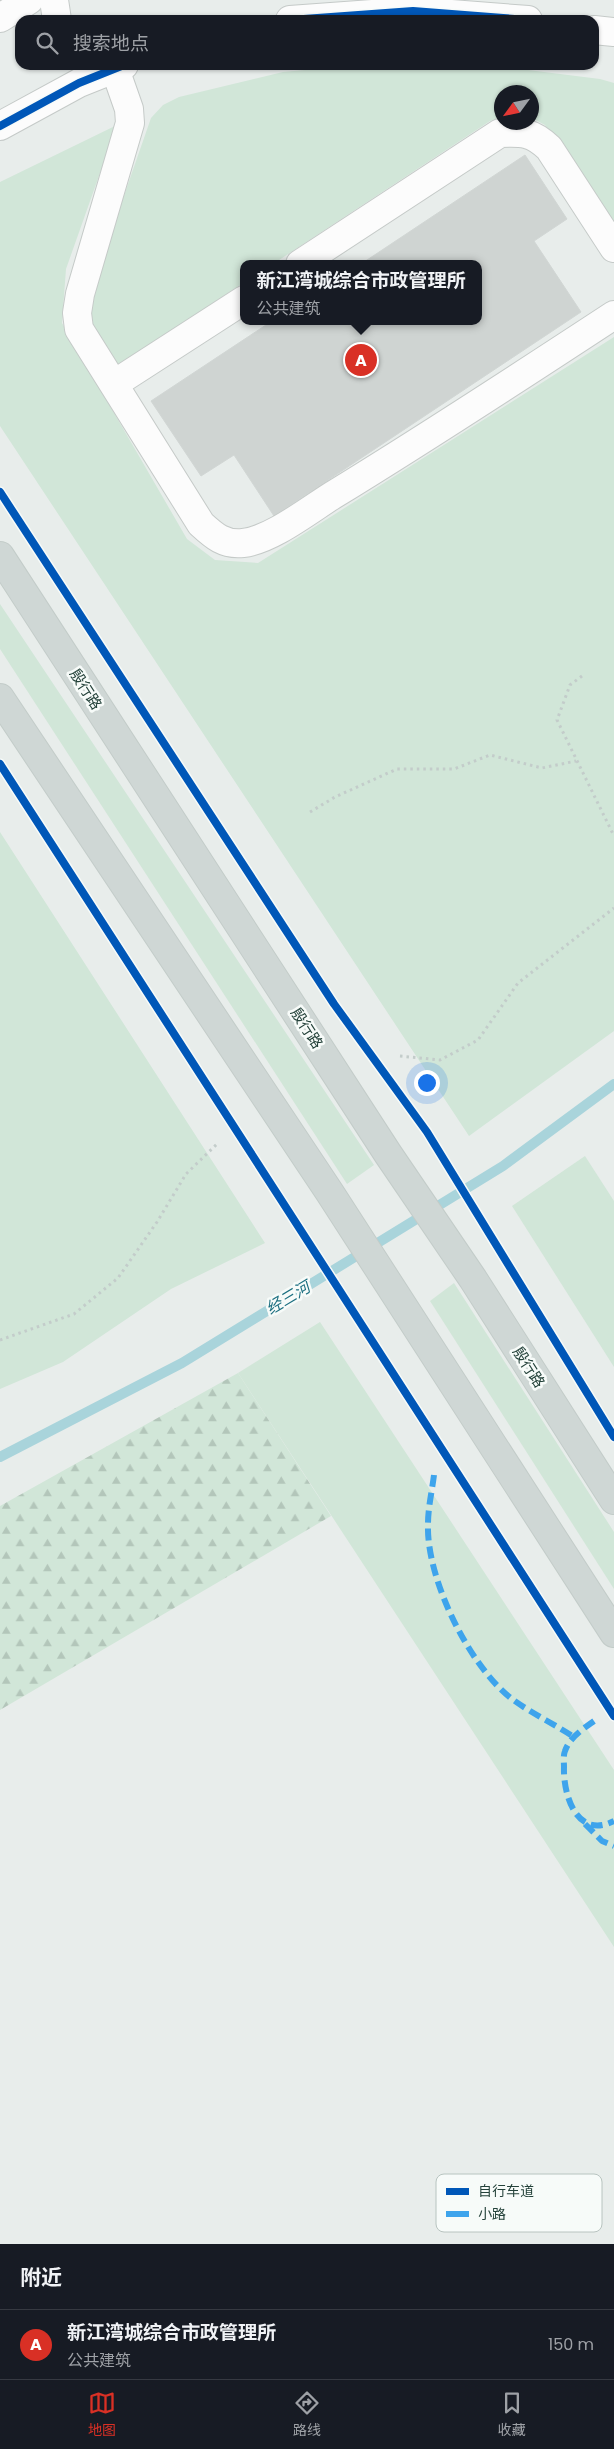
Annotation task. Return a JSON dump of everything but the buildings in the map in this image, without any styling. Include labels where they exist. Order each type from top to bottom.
[{"type":"main road","name":"殷行路","points":[[0,556],[388,1154],[473,1279],[614,1500]]},
{"type":"main road","points":[[0,698],[330,1193],[614,1633]]},
{"type":"street","points":[[0,18],[29,0]]},
{"type":"street","points":[[54,0],[56,15]]},
{"type":"street","points":[[295,13],[344,8],[464,15]]},
{"type":"street","points":[[599,30],[614,32]]},
{"type":"street","points":[[0,126],[76,74],[101,70]]},
{"type":"street","points":[[121,70],[129,108],[130,123],[80,294],[77,313],[79,329],[201,524],[215,537],[228,544],[245,543],[270,534],[392,460],[614,315]]},
{"type":"street","points":[[306,260],[500,134],[520,132],[537,137],[549,148],[614,248]]},
{"type":"street","points":[[114,384],[240,303]]},
{"type":"path","points":[[582,676],[570,685],[557,720],[614,836]]},
{"type":"path","points":[[310,812],[335,797],[398,769],[454,769],[490,756],[542,768],[576,761]]},
{"type":"path","points":[[400,1056],[440,1060],[478,1040],[518,983],[614,908]]},
{"type":"path","points":[[0,1340],[74,1314],[118,1278],[157,1222],[186,1174],[218,1143]]},
{"type":"green space","points":[[305,70],[527,70],[600,79],[614,83],[614,223],[545,125],[539,122],[539,85],[494,85],[494,120],[279,260],[240,260],[240,285],[118,366],[87,318],[112,230],[151,118],[163,105],[179,97],[283,72]]},
{"type":"green space","points":[[117,125],[66,269],[62,323],[187,539],[215,560],[258,563],[614,337],[614,1031],[469,1136],[0,426],[0,182]]},
{"type":"green space","points":[[0,604],[374,1165],[347,1184],[0,649]]},
{"type":"green space","points":[[0,832],[265,1243],[171,1289],[63,1362],[0,1389]]},
{"type":"green space","points":[[585,1156],[614,1201],[614,1367],[512,1206]]},
{"type":"green space","points":[[454,1283],[614,1532],[614,1589],[430,1301]]},
{"type":"green space","points":[[320,1322],[614,1770],[614,1947],[238,1373]]},
{"type":"green space","points":[[238,1373],[331,1516],[0,1710],[0,1506]]},
{"type":"waterway","name":"经三河","points":[[0,1457],[182,1363],[503,1166],[614,1084]]},
{"type":"marked path","points":[[434,1475],[428,1518],[429,1546],[442,1594],[453,1619],[480,1665],[496,1684],[519,1704],[574,1737]]},
{"type":"marked path","points":[[594,1721],[573,1738],[567,1746],[564,1755],[566,1790],[575,1812],[582,1820],[590,1825],[601,1825],[614,1821]]},
{"type":"marked path","points":[[585,1824],[602,1841],[614,1846]]},
{"type":"cycle path","points":[[358,15],[413,11],[464,15]]},
{"type":"cycle path","points":[[0,126],[79,83],[112,70]]},
{"type":"cycle path","points":[[0,492],[334,1004],[427,1132],[614,1437]]},
{"type":"cycle path","points":[[0,764],[614,1716]]},
{"type":"place","name":"新江湾城综合市政管理所","points":[[361,360]]}]
